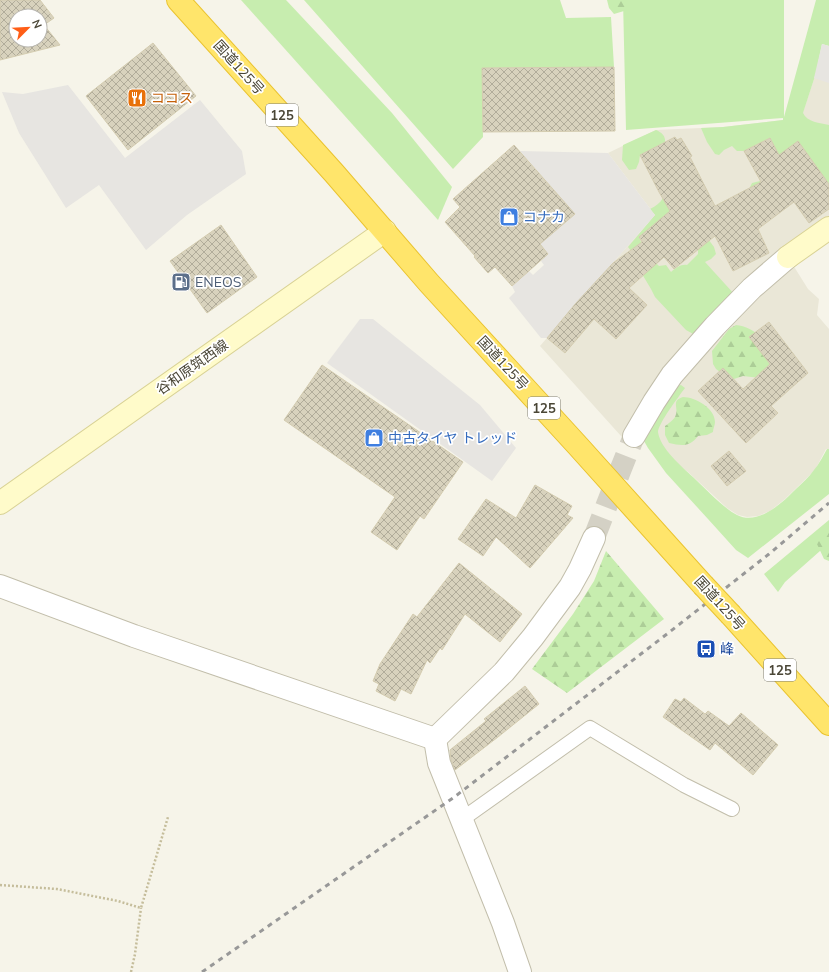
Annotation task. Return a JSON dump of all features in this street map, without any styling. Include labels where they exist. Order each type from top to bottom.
[{"type":"highway","name":"国道125号","points":[[178,0],[334,173],[429,283],[584,452],[829,724]]},
{"type":"main road","points":[[788,257],[829,228]]},
{"type":"main road","name":"谷和原筑西線","points":[[0,503],[385,232]]},
{"type":"street","points":[[634,436],[672,375],[736,304],[788,257]]},
{"type":"street","points":[[435,739],[504,672],[533,637],[570,587],[594,538]]},
{"type":"street","points":[[0,586],[134,636],[435,739]]},
{"type":"street","points":[[435,739],[439,763],[503,923],[520,972]]},
{"type":"lane","points":[[462,820],[590,728],[684,785],[732,808]]},
{"type":"path","points":[[131,972],[141,908],[168,818]]},
{"type":"path","points":[[0,886],[57,889],[118,901],[141,908]]},
{"type":"shaded area","points":[[822,44],[829,46],[829,83],[814,78]]},
{"type":"shaded area","points":[[829,46],[829,228],[788,257],[808,289],[819,299],[817,315],[829,329],[829,449],[826,449],[815,470],[785,499],[770,511],[758,516],[747,517],[738,515],[727,508],[688,472],[644,441],[630,446],[540,346],[655,215],[608,153],[656,130],[723,127],[783,120],[799,124],[816,73]]},
{"type":"shaded area","points":[[68,85],[125,158],[200,100],[242,151],[246,174],[187,215],[146,250],[99,185],[66,208],[19,133],[2,92],[23,94]]},
{"type":"shaded area","points":[[520,151],[608,153],[655,215],[547,338],[541,338],[509,298],[515,292],[512,286],[529,271],[533,275],[544,265],[541,261],[548,254],[540,244],[575,214]]},
{"type":"shaded area","points":[[360,319],[373,319],[480,405],[516,448],[492,481],[327,363]]},
{"type":"green space","points":[[241,0],[286,0],[392,113],[452,187],[438,220]]},
{"type":"green space","points":[[304,0],[560,0],[566,18],[611,17],[614,67],[482,68],[483,137],[453,169]]},
{"type":"green space","points":[[607,0],[629,0],[629,6],[624,11],[614,14],[609,8]]},
{"type":"green space","points":[[623,0],[784,0],[784,117],[816,0],[829,0],[829,46],[822,44],[816,73],[803,113],[811,120],[829,125],[829,184],[750,192],[752,183],[760,181],[763,186],[788,173],[770,138],[744,151],[737,151],[732,146],[724,150],[719,155],[715,154],[707,142],[701,128],[783,120],[783,118],[626,130]]},
{"type":"green space","points":[[656,130],[663,134],[665,142],[640,155],[636,169],[629,170],[622,160],[623,145]]},
{"type":"green space","points":[[665,193],[700,228],[714,247],[716,254],[705,262],[735,295],[695,335],[686,330],[655,297],[642,274],[638,260],[628,247],[655,215],[650,209],[662,200],[663,198],[661,195]],"holes":[[[668,213],[698,250],[698,254],[687,265],[681,266],[671,272],[666,265],[659,266],[653,260],[639,237]]]},
{"type":"green space","points":[[736,325],[746,327],[753,331],[759,335],[762,340],[771,364],[760,378],[743,376],[731,380],[716,369],[713,364],[712,351],[729,329]]},
{"type":"green space","points":[[681,385],[685,388],[661,423],[658,432],[660,438],[667,451],[678,463],[720,503],[737,515],[745,518],[754,517],[762,515],[778,506],[810,475],[818,465],[827,449],[829,449],[829,494],[748,558],[736,550],[666,473],[644,441],[648,431],[677,386]]},
{"type":"green space","points":[[683,397],[693,399],[704,404],[712,412],[715,422],[713,432],[707,435],[698,436],[689,444],[678,445],[669,443],[665,435],[665,426],[675,417],[677,411],[676,403]]},
{"type":"green space","points":[[829,520],[829,543],[785,582],[778,592],[764,574]]},
{"type":"green space","points":[[829,525],[829,561],[824,559],[817,544],[821,532]]},
{"type":"green space","points":[[606,551],[664,619],[567,693],[532,669],[573,614],[594,581]]},
{"type":"building","points":[[0,0],[40,0],[46,8],[8,8],[8,48],[48,48],[0,60]]},
{"type":"building","points":[[48,10],[54,18],[48,22]]},
{"type":"building","points":[[48,30],[60,45],[48,48]]},
{"type":"building","points":[[153,43],[196,96],[128,150],[86,96]]},
{"type":"building","points":[[614,67],[615,131],[483,132],[482,68]]},
{"type":"building","points":[[675,137],[677,140],[681,138],[692,156],[690,157],[715,206],[761,182],[744,151],[770,138],[779,155],[798,141],[829,184],[829,209],[809,223],[794,202],[758,229],[769,253],[733,271],[715,236],[674,269],[664,257],[629,288],[647,305],[616,339],[594,319],[565,353],[547,338],[576,303],[613,263],[642,242],[639,237],[670,211],[640,155]]},
{"type":"building","points":[[514,145],[575,214],[540,244],[548,254],[512,286],[495,267],[488,273],[445,222],[460,207],[453,199]]},
{"type":"building","points":[[221,225],[257,277],[207,313],[170,261]]},
{"type":"building","points":[[769,322],[808,373],[771,406],[778,413],[746,443],[698,391],[723,368],[743,389],[770,364],[749,337]]},
{"type":"building","points":[[322,365],[463,462],[424,519],[420,516],[397,550],[371,532],[395,497],[284,420]]},
{"type":"building","points":[[729,451],[746,471],[727,486],[711,466]]},
{"type":"building","points":[[535,485],[572,506],[567,515],[573,518],[530,568],[496,537],[483,556],[458,539],[486,499],[516,518]]},
{"type":"building","points":[[459,563],[522,614],[500,642],[465,614],[442,650],[440,648],[430,663],[427,660],[411,694],[401,689],[395,701],[376,691],[379,684],[373,681],[380,664],[413,614],[417,617]]},
{"type":"building","points":[[525,686],[539,704],[455,770],[451,760],[450,750],[486,721],[484,719]]},
{"type":"building","points":[[684,698],[705,714],[708,711],[729,726],[741,713],[778,745],[753,775],[715,743],[710,750],[663,717],[675,699],[681,702]]},
{"type":"tunnel","points":[[594,538],[634,436]]},
{"type":"railway","points":[[202,972],[453,798],[769,554],[829,503]]},
{"type":"place","name":"ココス","points":[[137,98]]},
{"type":"place","name":"コナカ","points":[[509,217]]},
{"type":"place","name":"ENEOS","points":[[181,282]]},
{"type":"place","name":"中古タイヤ トレッド","points":[[374,438]]},
{"type":"place","name":"峰","points":[[706,649]]}]
